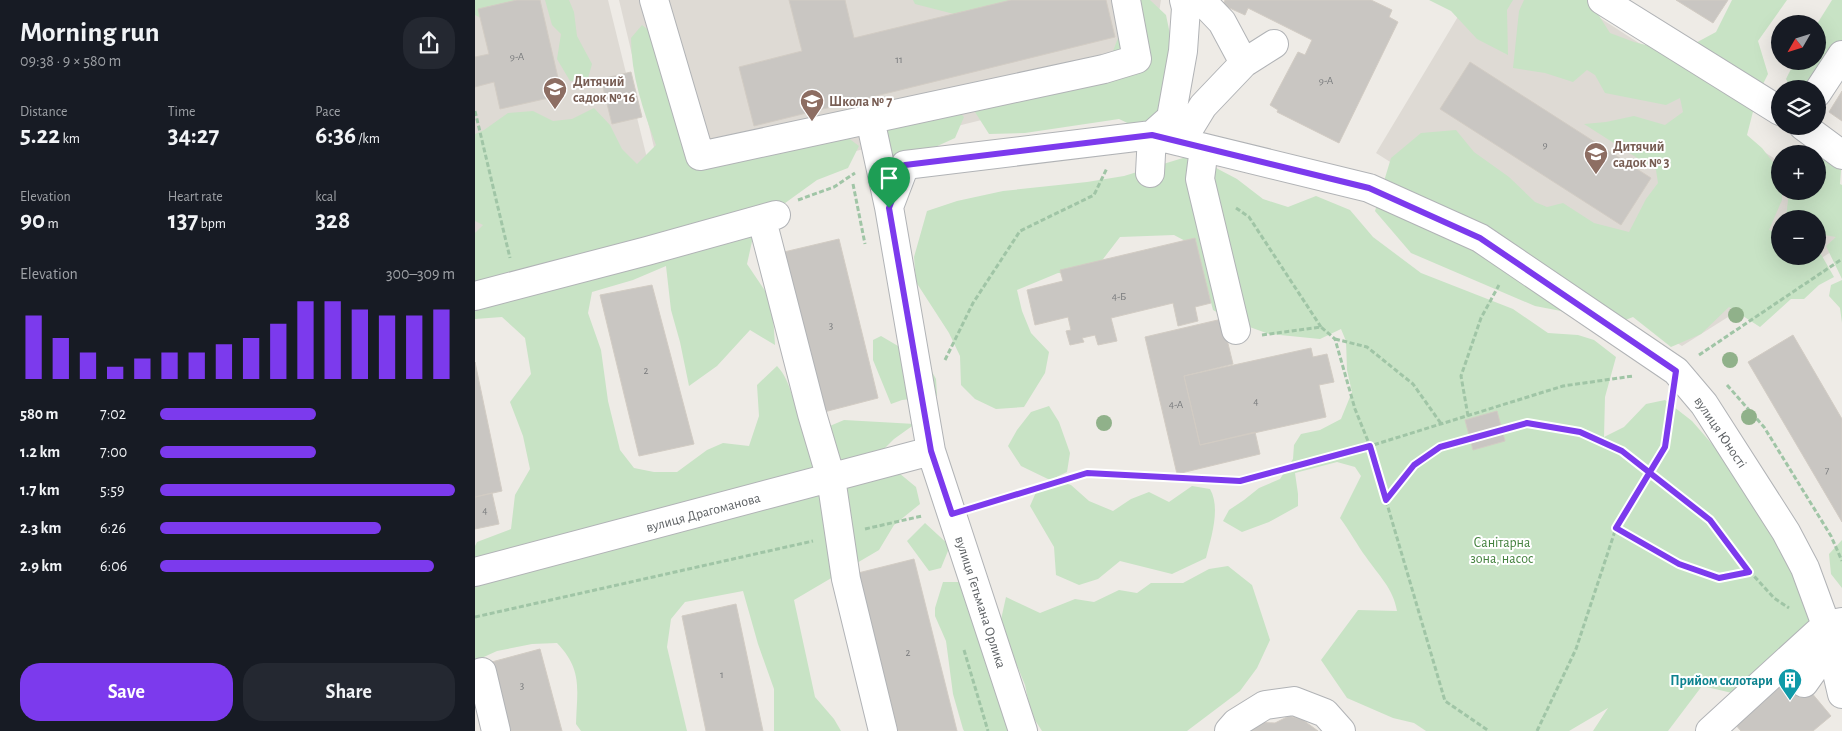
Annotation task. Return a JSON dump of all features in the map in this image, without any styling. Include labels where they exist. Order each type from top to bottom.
[{"type":"street","points":[[654,0],[700,156],[757,142],[1105,69],[1137,60],[1126,0]]},
{"type":"street","points":[[1150,173],[1152,135],[1171,118],[1183,51],[1186,8],[1183,0]]},
{"type":"street","points":[[1201,0],[1222,22],[1244,63]]},
{"type":"street","points":[[1618,4],[1771,105]]},
{"type":"street","points":[[1244,333],[1199,180],[1192,145],[1203,106],[1244,63],[1274,44]]},
{"type":"street","points":[[1826,80],[1842,56]]},
{"type":"street","name":"вулиця Гетьмана Орлика","points":[[871,119],[889,208],[905,258],[931,451],[1023,731]]},
{"type":"street","name":"вулиця Юності","points":[[889,208],[905,165],[1152,135],[1369,188],[1480,238],[1676,371],[1704,404],[1786,532],[1805,568],[1827,633],[1842,694]]},
{"type":"street","points":[[1815,135],[1842,155]]},
{"type":"street","points":[[475,296],[777,212],[812,414],[831,478],[846,579],[883,731]]},
{"type":"street","name":"вулиця Драгоманова","points":[[475,572],[931,451]]},
{"type":"street","points":[[1804,683],[1827,633]]},
{"type":"street","points":[[1710,731],[1827,633]]},
{"type":"street","points":[[482,672],[496,731]]},
{"type":"street","points":[[1229,731],[1236,723],[1265,705],[1294,701],[1325,713],[1341,731]]},
{"type":"path","points":[[475,111],[517,285]]},
{"type":"path","points":[[944,361],[973,303],[1020,231],[1094,195],[1122,139]]},
{"type":"path","points":[[777,212],[835,188],[851,174],[880,160]]},
{"type":"path","points":[[1235,206],[1249,217],[1321,327],[1335,339],[1367,347],[1413,384],[1442,424]]},
{"type":"path","points":[[952,514],[1087,473],[1240,481],[1370,446],[1563,386],[1676,371],[1842,259]]},
{"type":"path","points":[[1469,416],[1461,376],[1481,318],[1512,260]]},
{"type":"path","points":[[1244,333],[1321,327]]},
{"type":"path","points":[[1335,339],[1355,409],[1370,446],[1445,701],[1489,731]]},
{"type":"path","points":[[1701,354],[1707,361]]},
{"type":"path","points":[[1537,731],[1575,649],[1616,528],[1665,447],[1676,371]]},
{"type":"path","points":[[1726,383],[1764,427],[1831,536],[1842,562]]},
{"type":"path","points":[[1386,500],[1414,465],[1440,447],[1527,423],[1580,432],[1622,451],[1710,520],[1749,572],[1774,598],[1827,633]]},
{"type":"path","points":[[475,617],[925,515]]},
{"type":"path","points":[[1616,528],[1679,564],[1719,578],[1749,572]]},
{"type":"shaded area","name":"Дитячий садок № 16","points":[[475,0],[608,0],[662,219],[475,264]]},
{"type":"shaded area","name":"Школа № 7","points":[[619,0],[1161,0],[1148,79],[666,198]]},
{"type":"shaded area","name":"Дитячий садок № 3","points":[[1468,0],[1572,0],[1751,115],[1739,136],[1771,156],[1771,200],[1821,200],[1826,210],[1771,210],[1771,265],[1810,265],[1682,346],[1376,153]]},
{"type":"shaded area","name":"Дитячий садок № 3","points":[[1826,210],[1842,245],[1826,255]]},
{"type":"green space","points":[[475,0],[528,0],[483,19],[475,15]]},
{"type":"green space","points":[[545,0],[569,0],[574,12],[577,36],[592,64],[587,82],[570,81],[557,59],[561,34],[552,25]]},
{"type":"green space","points":[[913,0],[1019,0],[954,14],[915,4]]},
{"type":"green space","points":[[1120,0],[1150,0],[1166,15],[1172,44],[1175,102],[1138,128],[1119,119],[1025,133],[989,134],[975,112],[986,91],[1112,54],[1121,30]]},
{"type":"green space","points":[[1429,0],[1513,0],[1507,10],[1508,55],[1477,39],[1451,11]]},
{"type":"green space","name":"Дитячий садок № 3","points":[[1524,0],[1589,0],[1610,33],[1634,42],[1677,53],[1716,32],[1732,0],[1787,0],[1776,15],[1771,15],[1771,23],[1758,41],[1768,74],[1757,96],[1747,135],[1762,148],[1771,160],[1771,200],[1782,200],[1778,210],[1771,210],[1771,225],[1769,230],[1771,231],[1771,265],[1826,265],[1826,263],[1834,277],[1819,285],[1804,299],[1791,299],[1760,327],[1729,307],[1701,334],[1671,347],[1633,317],[1600,330],[1561,311],[1535,306],[1411,253],[1375,211],[1391,158],[1421,133],[1456,130],[1474,152],[1509,177],[1535,202],[1547,207],[1563,203],[1594,223],[1629,232],[1646,199],[1658,183],[1656,170],[1584,124],[1606,122],[1634,116],[1665,125],[1683,112],[1680,98],[1666,105],[1605,93],[1595,75],[1587,70],[1573,82],[1545,73],[1513,68],[1519,11]]},
{"type":"green space","points":[[1832,0],[1842,0],[1842,50],[1818,80],[1786,80],[1790,70],[1826,70],[1826,15],[1823,15]]},
{"type":"green space","points":[[642,25],[651,32],[684,147],[839,131],[859,146],[848,168],[817,180],[763,219],[753,237],[747,264],[772,301],[775,345],[750,330],[717,366],[689,386],[671,310],[666,266],[633,280],[592,292],[588,313],[601,350],[608,401],[620,450],[634,468],[654,472],[677,472],[707,450],[723,443],[749,446],[759,416],[757,385],[777,366],[786,380],[800,416],[806,424],[818,431],[844,420],[915,424],[894,439],[875,458],[899,473],[916,487],[920,504],[894,525],[879,550],[794,600],[815,697],[834,719],[841,731],[774,731],[774,689],[758,644],[743,591],[685,602],[671,619],[667,647],[687,731],[581,731],[576,724],[577,680],[575,671],[571,662],[557,643],[532,644],[497,651],[475,661],[475,546],[477,542],[511,529],[515,495],[530,469],[523,436],[510,402],[531,374],[525,338],[502,317],[475,319],[475,233],[483,225],[475,221],[475,134],[508,113],[533,111],[553,121],[572,119],[594,108],[610,125],[622,149],[637,164],[656,145],[642,106],[633,65],[631,38]]},
{"type":"green space","points":[[949,102],[964,117],[955,138],[900,163],[872,135]]},
{"type":"green space","name":"Санітарна зона, насос","points":[[1196,154],[1237,179],[1263,199],[1288,207],[1316,196],[1350,210],[1373,237],[1421,273],[1513,309],[1548,333],[1578,335],[1594,340],[1616,357],[1605,397],[1604,437],[1624,427],[1646,404],[1665,400],[1692,421],[1739,475],[1820,618],[1754,698],[1702,686],[1668,731],[1593,731],[1608,708],[1569,731],[1426,731],[1414,723],[1393,718],[1347,698],[1321,660],[1358,610],[1397,611],[1385,582],[1340,518],[1361,476],[1355,467],[1337,462],[1295,473],[1298,506],[1269,522],[1242,532],[1223,521],[1229,510],[1259,488],[1280,479],[1293,459],[1294,445],[1301,434],[1320,430],[1341,419],[1352,392],[1347,370],[1346,341],[1341,329],[1320,339],[1269,334],[1233,321],[1213,310],[1208,291],[1198,283],[1191,244],[1174,235],[1120,237],[1100,263],[1077,274],[1058,273],[1017,290],[1022,311],[1031,333],[1049,352],[1045,373],[1024,407],[996,409],[975,399],[961,385],[960,356],[949,333],[916,282],[914,257],[927,211],[957,201],[1003,191],[1124,176]]},
{"type":"green space","points":[[1826,156],[1842,156],[1840,184],[1842,185],[1842,279],[1826,246],[1836,237],[1826,235],[1826,210],[1787,210],[1788,200],[1826,200]]},
{"type":"green space","points":[[1842,280],[1842,323],[1840,308],[1829,296],[1831,285]]},
{"type":"green space","points":[[881,336],[927,363],[936,379],[937,396],[902,400],[891,404],[873,360],[873,340]]},
{"type":"green space","points":[[1049,406],[1059,422],[1070,453],[1067,472],[1050,480],[1021,466],[1008,446],[1017,430],[1031,412]]},
{"type":"green space","points":[[1055,480],[1071,485],[1089,501],[1113,511],[1131,499],[1149,492],[1169,502],[1192,486],[1210,489],[1215,505],[1215,514],[1206,558],[1172,574],[1120,561],[1098,579],[1079,585],[1056,575],[1054,547],[1030,506],[1037,490]]},
{"type":"green space","points":[[925,523],[950,546],[941,568],[929,571],[907,541]]},
{"type":"green space","points":[[1842,540],[1842,588],[1831,574],[1829,554]]},
{"type":"green space","points":[[1228,566],[1252,585],[1270,640],[1257,668],[1240,691],[1187,731],[1042,731],[1031,714],[1025,685],[1000,624],[1006,597],[1040,613],[1075,599],[1094,602],[1119,590],[1137,593],[1151,583],[1183,583],[1209,569]]},
{"type":"green space","points":[[943,582],[963,582],[1017,731],[964,731],[963,729],[953,694],[946,641],[935,616],[935,608]]},
{"type":"building","points":[[517,0],[540,0],[562,95],[500,109],[494,82],[475,87],[475,57],[489,54],[478,9]]},
{"type":"building","points":[[789,0],[845,0],[854,38],[1011,0],[1106,0],[1115,37],[754,126],[739,67],[802,51]]},
{"type":"building","points":[[1225,0],[1371,0],[1392,10],[1389,17],[1398,22],[1339,143],[1277,112],[1278,110],[1270,105],[1298,52],[1305,55],[1312,40],[1248,8],[1245,15],[1223,5]]},
{"type":"building","points":[[1676,0],[1728,0],[1713,23]]},
{"type":"building","points":[[1470,62],[1651,178],[1621,225],[1440,109]]},
{"type":"building","points":[[631,72],[642,117],[612,124],[601,79]]},
{"type":"building","points":[[1842,91],[1842,121],[1829,112]]},
{"type":"building","points":[[1195,238],[1211,303],[1195,307],[1198,321],[1178,326],[1173,303],[1111,318],[1117,341],[1098,345],[1095,335],[1082,338],[1084,342],[1070,345],[1066,331],[1071,330],[1068,317],[1035,325],[1027,290],[1063,281],[1060,270]]},
{"type":"building","points":[[839,239],[878,398],[824,412],[784,252]]},
{"type":"building","points":[[652,285],[694,444],[639,456],[600,295]]},
{"type":"building","points":[[1222,319],[1233,364],[1184,376],[1200,445],[1255,432],[1260,454],[1177,474],[1145,337]]},
{"type":"building","points":[[1793,335],[1842,419],[1842,522],[1748,362]]},
{"type":"building","points":[[1311,348],[1313,357],[1327,354],[1334,382],[1319,385],[1326,417],[1200,445],[1184,376]]},
{"type":"building","points":[[475,362],[502,491],[475,497]]},
{"type":"building","points":[[1497,411],[1505,441],[1473,450],[1465,420]]},
{"type":"building","points":[[492,493],[499,524],[475,529],[475,497]]},
{"type":"building","points":[[914,559],[957,731],[898,731],[858,573]]},
{"type":"building","points":[[736,604],[763,731],[706,731],[682,616]]},
{"type":"building","points":[[540,649],[562,731],[506,731],[488,663]]},
{"type":"building","name":"Прийом склотари","points":[[1795,673],[1831,716],[1813,731],[1741,731],[1734,723]]},
{"type":"building","points":[[1289,716],[1303,720],[1318,731],[1244,731],[1249,722],[1275,723]]},
{"type":"place","name":"Дитячий садок № 16","points":[[555,110]]},
{"type":"place","name":"Школа № 7","points":[[812,122]]},
{"type":"place","name":"Дитячий садок № 3","points":[[1596,175]]},
{"type":"place","name":"Прийом склотари","points":[[1790,701]]},
{"type":"route","points":[[889,208],[905,165],[1152,135],[1369,188],[1480,238],[1676,371],[1665,447],[1650,473],[1616,528],[1679,564],[1719,578],[1749,572],[1710,520],[1673,492],[1650,473],[1622,451],[1580,432],[1527,423],[1440,447],[1414,465],[1386,500],[1370,446],[1240,481],[1087,473],[952,514],[931,451],[889,208]]}]
